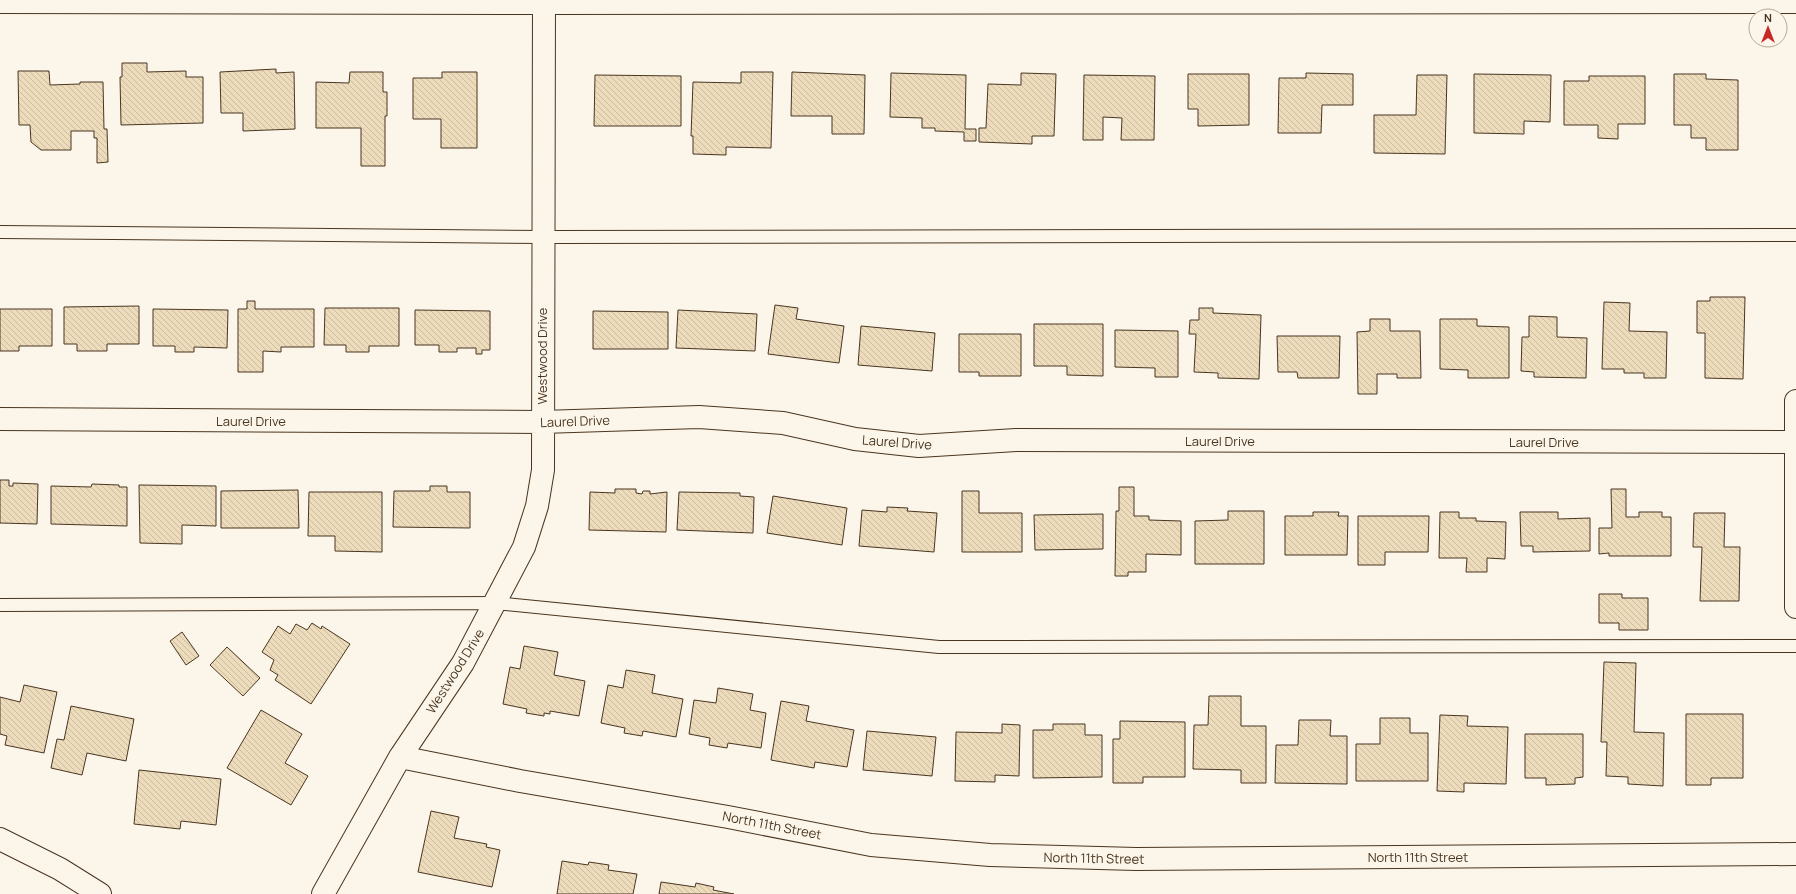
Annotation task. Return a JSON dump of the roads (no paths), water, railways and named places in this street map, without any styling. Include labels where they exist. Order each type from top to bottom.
[{"type":"street","points":[[0,2],[1796,2]]},
{"type":"street","name":"Westwood Drive","points":[[323,894],[400,757],[463,663],[524,547],[537,506],[543,470],[544,2]]},
{"type":"street","points":[[1796,400],[1796,607]]},
{"type":"street","name":"Laurel Drive","points":[[0,419],[542,422],[700,417],[783,422],[855,439],[919,446],[1016,440],[1795,442]]},
{"type":"street","name":"North 11th Street","points":[[400,757],[520,781],[728,817],[871,845],[990,855],[1136,859],[1796,854]]},
{"type":"street","points":[[0,838],[60,869],[100,894]]},
{"type":"lane","points":[[0,232],[543,237],[1796,236]]},
{"type":"lane","points":[[0,605],[495,603],[938,647],[1796,646]]}]
